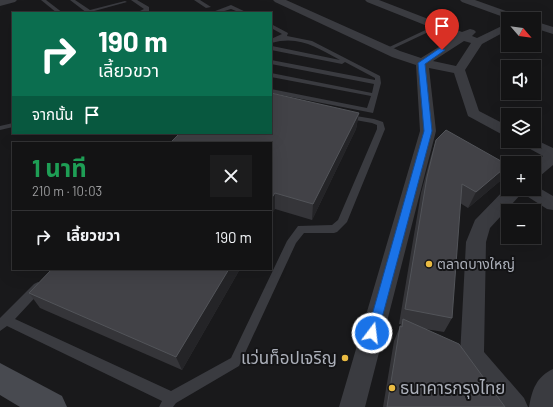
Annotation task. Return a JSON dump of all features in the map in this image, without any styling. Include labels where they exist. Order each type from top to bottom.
[{"type":"main road","points":[[0,378],[52,407]]},
{"type":"street","points":[[0,3],[12,0]]},
{"type":"street","points":[[278,0],[386,50],[422,63],[459,70]]},
{"type":"street","points":[[370,0],[436,27],[478,42]]},
{"type":"street","points":[[465,0],[501,17]]},
{"type":"street","points":[[494,20],[501,20]]},
{"type":"street","points":[[459,70],[478,42],[501,25]]},
{"type":"street","points":[[422,63],[462,36],[482,26]]},
{"type":"street","points":[[541,27],[553,31]]},
{"type":"street","points":[[352,407],[434,135],[422,63]]},
{"type":"street","points":[[459,70],[473,113],[501,128]]},
{"type":"street","points":[[539,148],[553,156],[541,166]]},
{"type":"street","points":[[468,154],[501,173]]},
{"type":"street","points":[[508,196],[482,225],[476,242],[472,356],[515,407]]},
{"type":"street","points":[[540,196],[553,204]]},
{"type":"street","points":[[542,407],[544,394],[553,382]]},
{"type":"lane","points":[[43,0],[59,12]]},
{"type":"lane","points":[[72,0],[86,12],[132,0],[147,8],[146,11],[142,12]]},
{"type":"lane","points":[[104,0],[112,6]]},
{"type":"lane","points":[[196,0],[208,7]]},
{"type":"lane","points":[[216,12],[231,7],[243,12]]},
{"type":"lane","points":[[272,27],[286,34],[272,48]]},
{"type":"lane","points":[[386,50],[436,27]]},
{"type":"lane","points":[[272,41],[283,37],[310,42],[378,77],[378,83],[370,111],[272,91]]},
{"type":"lane","points":[[272,48],[353,64]]},
{"type":"lane","points":[[272,62],[378,83]]},
{"type":"lane","points":[[272,75],[374,95]]},
{"type":"lane","points":[[46,279],[3,324],[169,402],[235,362],[292,241],[301,229],[334,229],[342,222],[381,129],[380,124],[374,121],[302,107]]},
{"type":"lane","points":[[0,128],[12,125]]},
{"type":"building","points":[[272,93],[359,113],[313,204],[275,193],[272,198],[272,142],[171,142],[179,134],[272,134]]},
{"type":"building","points":[[446,130],[501,161],[501,171],[476,192],[462,184],[452,318],[405,309],[427,177],[436,140]]},
{"type":"building","points":[[51,270],[228,270],[176,357],[29,293]]},
{"type":"building","points":[[403,319],[459,344],[505,407],[387,407],[400,326],[402,327]]},
{"type":"place","name":"ตลาดบางใหญ่","points":[[429,264]]},
{"type":"place","name":"แว่นท็อปเจริญ","points":[[345,358]]},
{"type":"place","name":"ธนาคารกรุงไทย","points":[[392,388]]},
{"type":"route","points":[[372,333],[428,131],[422,63],[442,50]]}]
